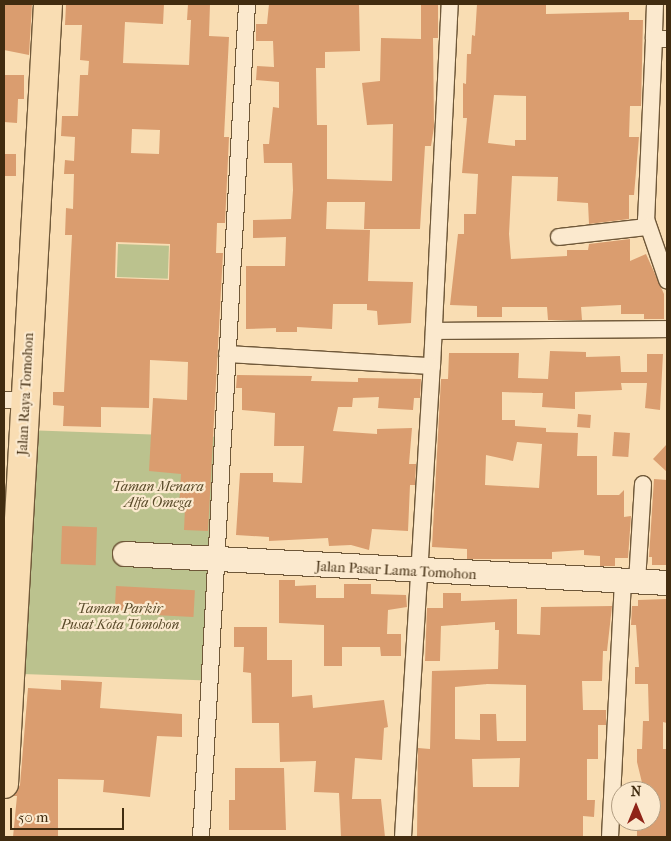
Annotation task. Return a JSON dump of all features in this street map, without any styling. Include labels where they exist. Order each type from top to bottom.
[{"type":"highway","name":"Jalan Raya Tomohon","points":[[4,784],[12,547],[14,400],[48,4]]},
{"type":"street","points":[[201,837],[217,561],[226,354],[247,4]]},
{"type":"street","points":[[404,837],[435,331],[450,4]]},
{"type":"street","points":[[655,4],[661,39],[647,134],[647,227],[667,280]]},
{"type":"street","points":[[559,237],[647,227]]},
{"type":"street","points":[[435,331],[667,329]]},
{"type":"street","points":[[226,354],[432,366]]},
{"type":"street","points":[[610,837],[630,582],[643,484]]},
{"type":"street","name":"Jalan Pasar Lama Tomohon","points":[[125,554],[420,572],[667,583]]},
{"type":"green space","points":[[118,244],[169,246],[168,279],[117,277]]},
{"type":"green space","points":[[24,430],[223,437],[214,681],[15,674]]},
{"type":"building","points":[[5,4],[32,4],[29,55],[4,50]]},
{"type":"building","points":[[66,4],[164,4],[163,24],[125,22],[123,63],[189,65],[191,20],[187,20],[188,4],[210,4],[209,36],[229,37],[224,137],[229,137],[225,223],[217,223],[216,253],[223,253],[208,531],[184,530],[185,508],[179,508],[181,474],[149,471],[153,398],[187,400],[188,362],[150,360],[149,408],[101,407],[101,427],[63,426],[64,406],[53,405],[53,392],[64,392],[72,235],[65,235],[66,208],[73,209],[74,174],[64,174],[65,160],[74,161],[75,137],[61,136],[62,116],[78,116],[80,75],[88,75],[89,61],[80,60],[82,25],[65,25]],"holes":[[[132,129],[160,130],[159,154],[131,153]],[[116,242],[170,244],[169,280],[115,278]]]},
{"type":"building","points":[[269,4],[359,4],[360,51],[325,52],[325,68],[316,68],[317,125],[327,125],[327,179],[392,181],[393,124],[367,125],[362,83],[380,81],[381,38],[421,39],[421,4],[438,4],[438,38],[433,38],[434,127],[431,146],[425,146],[420,229],[364,229],[365,202],[327,202],[326,229],[370,230],[368,281],[413,282],[411,323],[378,325],[377,311],[367,310],[367,304],[333,304],[332,329],[297,327],[297,332],[276,332],[276,328],[246,329],[246,266],[285,266],[286,237],[253,238],[253,220],[291,219],[292,163],[264,163],[263,144],[269,144],[273,107],[279,108],[279,82],[256,80],[257,66],[274,67],[273,41],[256,41],[256,24],[267,24]]},
{"type":"building","points":[[477,4],[546,5],[546,14],[629,12],[629,20],[643,20],[641,106],[630,106],[629,137],[639,137],[634,195],[629,195],[629,219],[589,224],[588,203],[557,201],[558,177],[512,176],[509,234],[511,259],[567,256],[567,250],[588,250],[589,244],[630,239],[630,261],[646,254],[664,294],[664,319],[644,319],[644,314],[621,314],[621,305],[581,307],[582,320],[548,320],[547,307],[502,307],[502,317],[477,317],[477,306],[450,305],[458,234],[464,234],[464,214],[476,214],[478,174],[462,173],[467,118],[463,118],[463,83],[466,84],[467,54],[471,54],[472,35],[475,36]],"holes":[[[494,95],[526,96],[526,140],[515,140],[515,146],[488,143]]]},
{"type":"building","points":[[4,75],[24,75],[24,99],[18,99],[17,123],[4,122]]},
{"type":"building","points":[[4,154],[16,154],[16,176],[4,176]]},
{"type":"building","points":[[550,351],[586,352],[586,357],[620,356],[621,372],[647,372],[647,354],[663,354],[660,410],[645,408],[647,383],[621,383],[622,390],[575,392],[575,409],[542,407],[543,393],[502,392],[502,420],[515,420],[515,426],[546,428],[546,432],[578,433],[577,456],[597,456],[597,495],[619,495],[624,490],[624,517],[631,516],[628,558],[615,558],[615,566],[600,566],[600,556],[584,555],[584,550],[552,552],[552,559],[467,559],[467,549],[432,547],[441,379],[448,379],[449,353],[519,353],[518,378],[548,379]],"holes":[[[517,442],[542,444],[539,488],[485,485],[486,455],[513,461]]]},
{"type":"building","points":[[237,375],[312,376],[311,381],[358,382],[358,378],[421,379],[420,398],[414,398],[413,410],[378,408],[379,397],[353,398],[352,407],[338,407],[333,431],[377,434],[377,429],[412,428],[409,464],[416,464],[415,485],[410,485],[408,531],[372,529],[369,550],[351,545],[329,546],[328,538],[269,541],[269,537],[236,535],[240,473],[273,473],[273,482],[302,483],[304,446],[274,446],[275,413],[242,410],[242,388],[236,388]]},
{"type":"building","points":[[578,414],[591,415],[590,428],[577,427]]},
{"type":"building","points":[[614,432],[630,433],[628,457],[612,456]]},
{"type":"building","points":[[667,444],[667,472],[653,459]]},
{"type":"building","points":[[654,479],[667,480],[667,565],[652,565],[652,557],[649,557]]},
{"type":"building","points":[[62,526],[97,527],[96,565],[61,564]]},
{"type":"building","points":[[279,580],[295,580],[295,586],[316,585],[316,598],[344,598],[344,584],[371,584],[371,594],[406,595],[407,607],[388,610],[387,634],[401,634],[401,656],[381,656],[380,647],[342,647],[342,666],[324,666],[324,625],[279,623]]},
{"type":"building","points":[[116,586],[195,590],[193,617],[115,613]]},
{"type":"building","points":[[443,593],[461,593],[461,601],[517,599],[517,634],[540,635],[541,607],[612,606],[607,651],[603,651],[602,681],[582,681],[583,710],[606,710],[606,725],[598,725],[598,759],[587,759],[587,800],[595,800],[594,817],[583,816],[583,837],[417,837],[418,748],[430,749],[432,671],[498,669],[499,630],[495,630],[495,622],[441,626],[440,661],[425,661],[427,608],[443,608]],"holes":[[[487,684],[526,685],[526,741],[497,741],[496,714],[480,714],[480,740],[455,739],[455,687]],[[520,758],[519,787],[473,787],[472,759]]]},
{"type":"building","points":[[667,599],[667,723],[663,722],[663,749],[667,749],[667,837],[637,837],[637,831],[661,831],[661,781],[642,781],[637,762],[637,749],[642,749],[643,721],[649,721],[648,684],[635,684],[635,667],[639,667],[636,625],[631,625],[632,606],[638,606],[638,600]]},
{"type":"building","points":[[234,627],[267,627],[267,660],[292,660],[292,697],[312,695],[313,708],[384,700],[388,727],[384,728],[382,760],[355,758],[352,799],[381,799],[385,837],[341,837],[339,793],[314,792],[316,761],[280,762],[279,723],[252,723],[251,673],[243,672],[244,647],[234,647]]},
{"type":"building","points":[[61,680],[102,682],[100,708],[182,714],[182,737],[157,736],[150,797],[103,792],[104,780],[58,779],[58,837],[13,837],[17,796],[13,796],[20,785],[28,688],[61,690]]},
{"type":"building","points":[[235,768],[284,768],[286,830],[229,830],[229,800],[235,800]]},
{"type":"park label","name":"Taman Menara Alfa Omega","points":[[158,496]]},
{"type":"park label","name":"Taman Parkir Pusat Kota Tomohon","points":[[120,618]]}]
